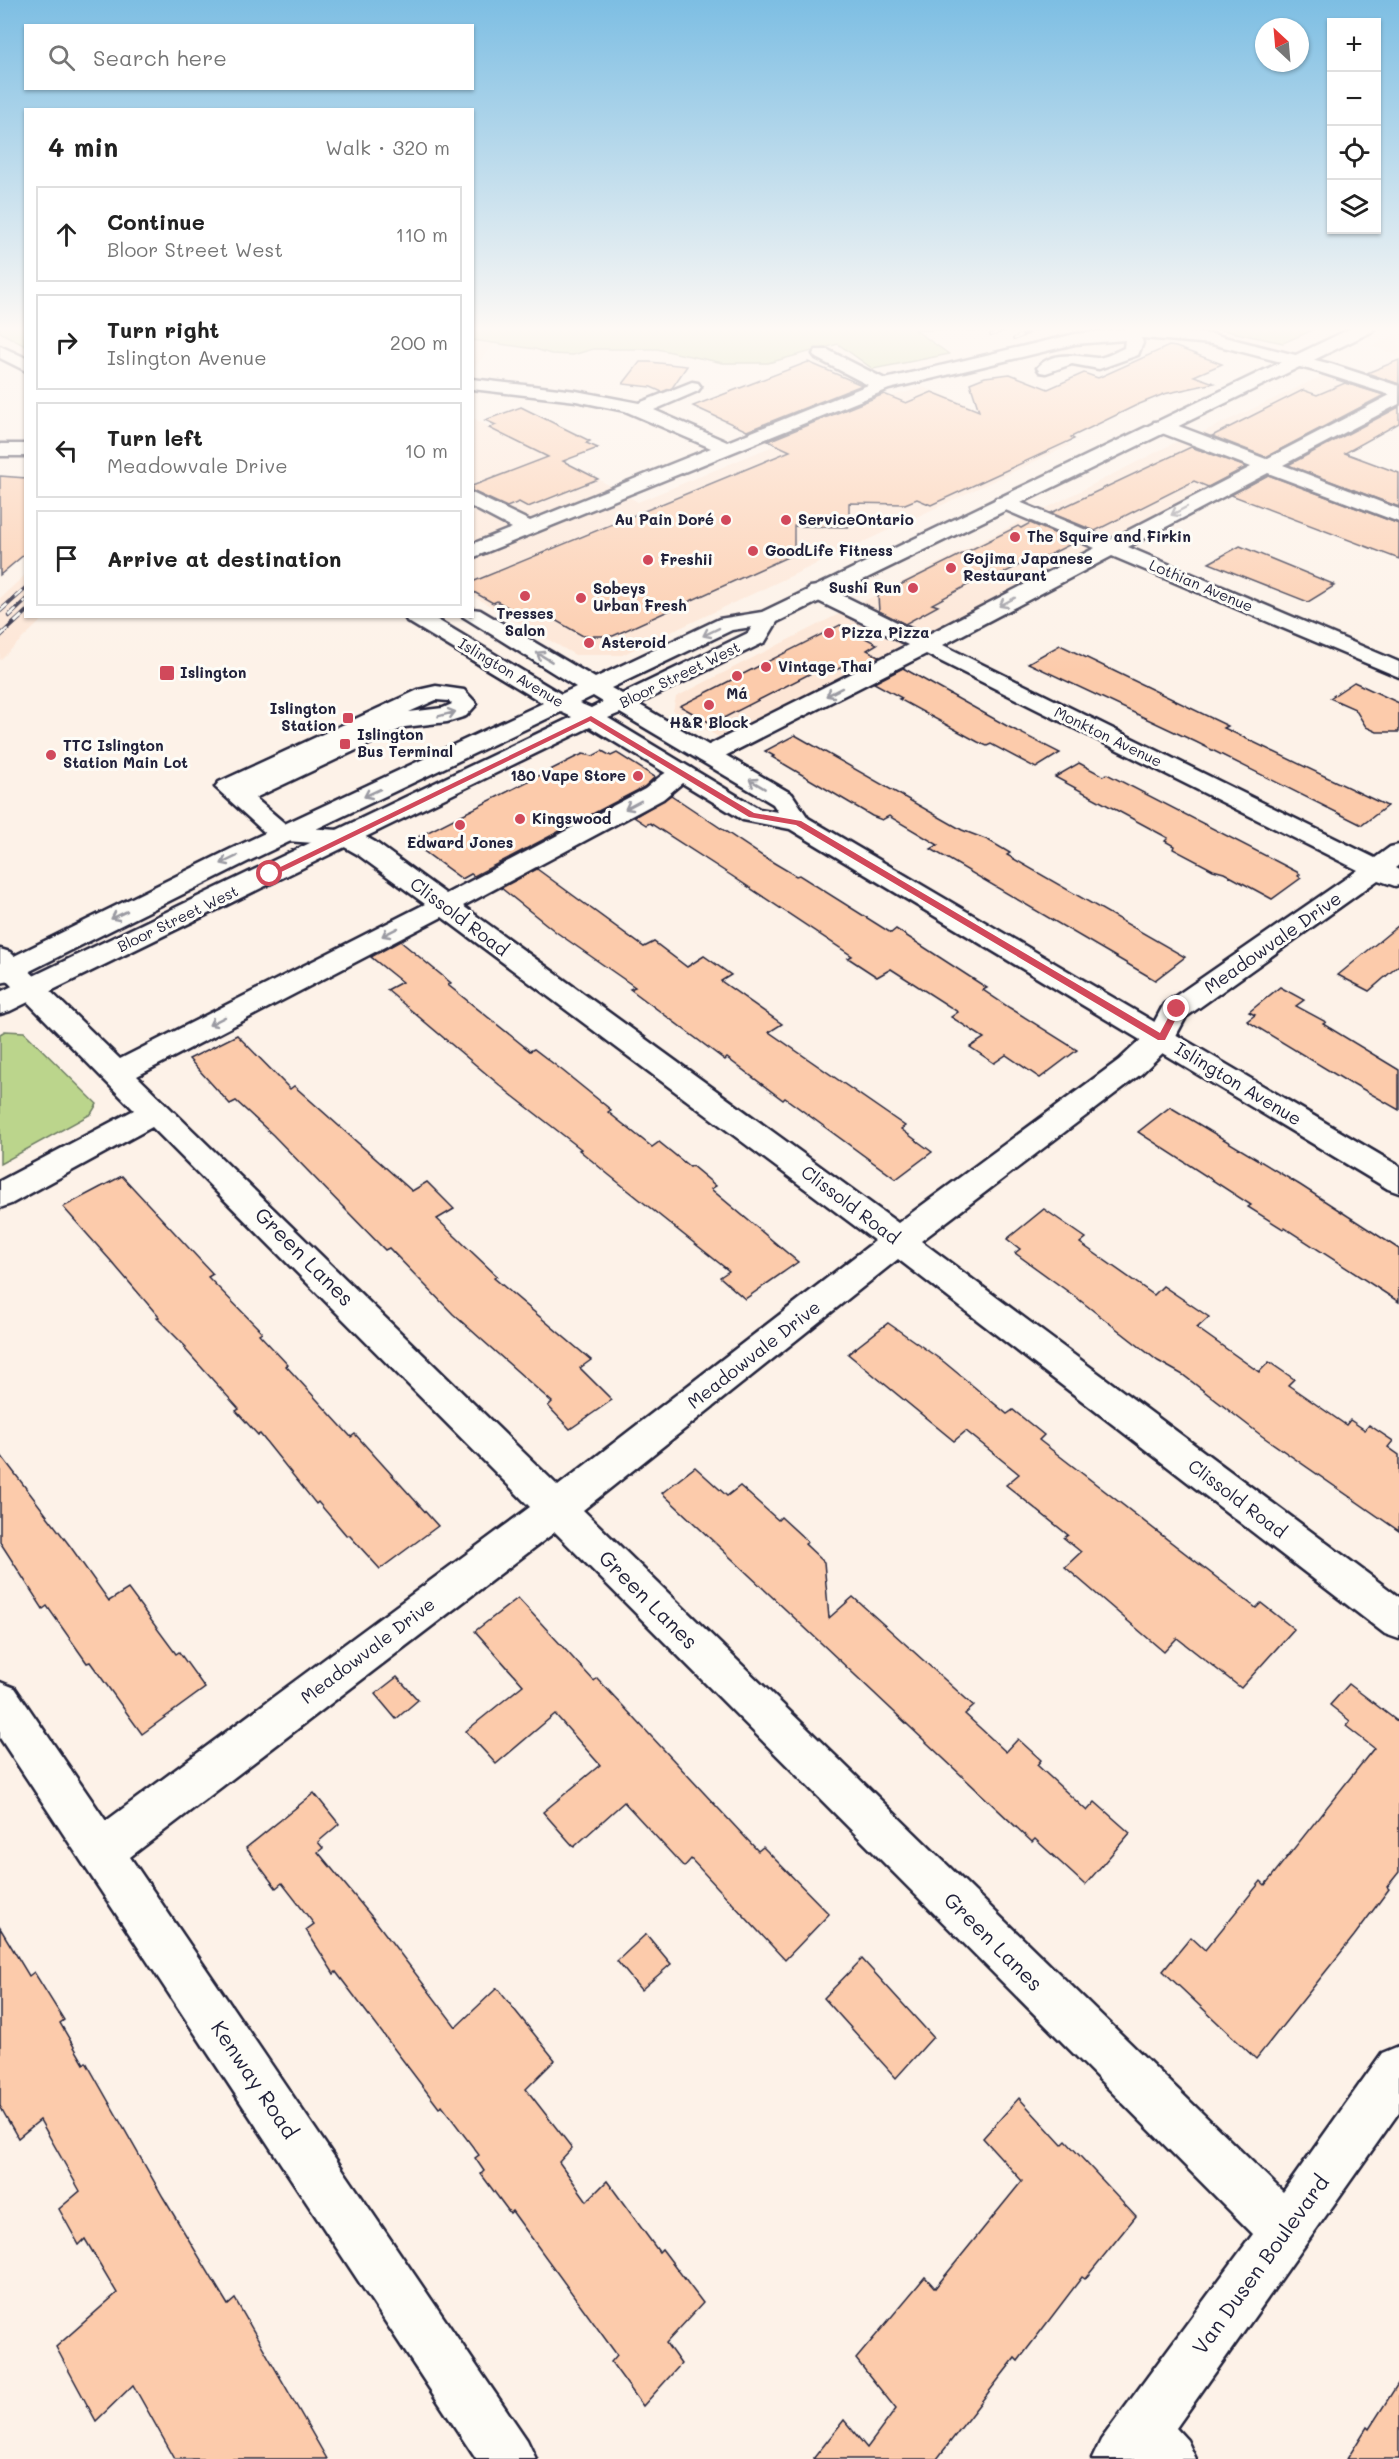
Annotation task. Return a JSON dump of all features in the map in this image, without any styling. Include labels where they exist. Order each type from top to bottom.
[{"type":"street","points":[[712,442],[726,448]]},
{"type":"street","points":[[474,551],[742,442]]},
{"type":"street","name":"Bloor Street West","points":[[3,967],[727,624],[768,618],[1128,442]]},
{"type":"street","points":[[1202,442],[1399,516]]},
{"type":"street","points":[[708,755],[924,646],[1313,442]]},
{"type":"street","points":[[0,450],[24,450]]},
{"type":"street","points":[[474,500],[530,529]]},
{"type":"street","name":"Lothian Avenue","points":[[1003,502],[1399,670]]},
{"type":"street","name":"Monkton Avenue","points":[[818,592],[924,646],[1392,868]]},
{"type":"street","name":"Islington Avenue","points":[[419,618],[534,689],[591,718],[752,815],[798,823],[1399,1181]]},
{"type":"street","name":"Bloor Street West","points":[[0,1004],[757,637],[768,618]]},
{"type":"street","points":[[451,637],[479,619]]},
{"type":"street","name":"Islington Avenue","points":[[479,619],[783,799],[798,823]]},
{"type":"street","points":[[456,694],[465,704],[458,711],[447,715],[400,720],[233,792],[426,695],[456,694]]},
{"type":"street","points":[[117,1073],[654,794],[681,774]]},
{"type":"street","points":[[233,792],[282,835]]},
{"type":"street","name":"Clissold Road","points":[[282,835],[346,837],[366,848],[899,1240],[918,1257],[1399,1620]]},
{"type":"street","name":"Meadowvale Drive","points":[[101,1852],[557,1509],[899,1240],[1130,1067],[1161,1038],[1174,1011],[1392,868]]},
{"type":"street","name":"Green Lanes","points":[[3,967],[32,990],[157,1112],[1286,2231]]},
{"type":"street","points":[[0,1196],[157,1112]]},
{"type":"street","name":"Kenway Road","points":[[0,1702],[508,2459]]},
{"type":"street","name":"Van Dusen Boulevard","points":[[1143,2450],[1286,2231],[1399,2070]]},
{"type":"shaded area","points":[[474,442],[518,442],[598,479],[638,502],[783,442],[1062,442],[1070,445],[622,655],[575,655],[474,597]]},
{"type":"shaded area","points":[[1177,442],[1185,442],[1259,470],[736,747],[673,711],[676,697]]},
{"type":"shaded area","points":[[1225,442],[1312,442],[1278,461]]},
{"type":"shaded area","points":[[24,576],[24,618],[44,618],[0,660],[0,598]]},
{"type":"green space","points":[[5,1031],[24,1032],[97,1104],[91,1114],[0,1164],[0,1034]]},
{"type":"building","points":[[517,442],[588,442],[586,443],[598,448],[563,461],[598,479],[528,507],[519,502],[507,507],[474,492],[474,485],[548,457]]},
{"type":"building","points":[[770,442],[1068,442],[931,505],[917,499],[905,504],[849,503],[849,527],[794,526],[794,554],[613,636],[583,636],[548,616],[521,615],[497,601],[493,603],[474,592],[474,581],[790,451]]},
{"type":"building","points":[[1227,442],[1295,442],[1266,457]]},
{"type":"building","points":[[1332,442],[1365,442],[1345,453],[1399,473],[1399,507],[1288,465]]},
{"type":"building","points":[[1191,447],[1246,467],[1208,487],[1194,481],[1095,531],[1051,513]]},
{"type":"building","points":[[1268,475],[1399,524],[1399,559],[1231,495]]},
{"type":"building","points":[[0,476],[24,478],[24,555],[0,575]]},
{"type":"building","points":[[1030,523],[1075,542],[1033,563],[1027,561],[998,576],[992,572],[932,604],[938,606],[905,624],[879,611],[878,596],[1018,526],[1021,528]]},
{"type":"building","points":[[1240,546],[1334,586],[1308,602],[1209,563]]},
{"type":"building","points":[[840,625],[877,644],[867,650],[880,657],[852,671],[844,666],[834,671],[829,668],[821,672],[817,670],[712,724],[680,706]]},
{"type":"building","points":[[1060,645],[1228,726],[1224,728],[1387,806],[1362,825],[1196,742],[1028,663]]},
{"type":"building","points":[[903,668],[1060,753],[1036,768],[991,744],[987,746],[978,742],[874,683]]},
{"type":"building","points":[[1354,682],[1399,703],[1399,732],[1377,732],[1366,727],[1355,709],[1330,698]]},
{"type":"building","points":[[795,735],[962,830],[988,840],[1010,853],[1007,855],[1185,957],[1155,980],[931,849],[938,845],[889,816],[882,820],[872,816],[765,751]]},
{"type":"building","name":"Kingswood","points":[[602,751],[611,756],[617,753],[655,777],[644,787],[474,876],[471,874],[462,879],[410,841],[574,758],[583,754],[593,756]]},
{"type":"building","points":[[1079,763],[1103,776],[1107,774],[1297,872],[1301,878],[1272,899],[1224,873],[1213,870],[1173,849],[1174,846],[1165,841],[1168,838],[1055,777]]},
{"type":"building","points":[[671,795],[764,857],[796,876],[799,875],[891,933],[896,929],[987,988],[983,990],[1077,1050],[1040,1078],[1006,1055],[994,1063],[970,1047],[984,1038],[951,1017],[958,1012],[891,969],[877,977],[848,958],[852,956],[732,876],[650,823],[646,825],[634,817]]},
{"type":"building","points":[[537,869],[644,947],[654,942],[687,967],[704,956],[731,975],[721,981],[782,1024],[769,1032],[905,1126],[901,1129],[932,1152],[896,1179],[785,1098],[783,1100],[727,1058],[725,1060],[630,989],[635,987],[556,932],[501,888]]},
{"type":"building","points":[[1399,925],[1399,965],[1369,991],[1338,975]]},
{"type":"building","points":[[400,941],[451,983],[448,985],[530,1051],[534,1049],[563,1071],[611,1110],[608,1112],[652,1147],[659,1142],[690,1167],[692,1166],[716,1186],[711,1189],[798,1262],[745,1299],[720,1277],[729,1271],[509,1093],[387,990],[402,982],[371,957]]},
{"type":"building","points":[[1280,987],[1304,1000],[1296,1006],[1326,1022],[1323,1024],[1399,1070],[1399,1110],[1351,1084],[1247,1021],[1255,1015],[1249,1012]]},
{"type":"building","points":[[237,1035],[290,1089],[294,1086],[412,1191],[427,1182],[454,1209],[437,1219],[497,1276],[494,1278],[591,1360],[580,1368],[612,1400],[570,1429],[548,1406],[552,1402],[453,1314],[389,1248],[385,1250],[273,1135],[236,1101],[230,1104],[189,1059]]},
{"type":"building","points":[[1170,1107],[1300,1185],[1399,1249],[1399,1302],[1285,1228],[1283,1229],[1248,1207],[1251,1205],[1138,1132]]},
{"type":"building","points":[[122,1176],[213,1274],[208,1277],[262,1332],[259,1334],[288,1365],[286,1366],[351,1437],[355,1434],[438,1526],[380,1569],[349,1535],[347,1536],[318,1502],[316,1504],[260,1434],[258,1435],[236,1411],[239,1409],[184,1348],[186,1347],[157,1318],[159,1317],[63,1207]]},
{"type":"building","points":[[1044,1209],[1086,1238],[1080,1243],[1154,1295],[1163,1286],[1209,1317],[1197,1328],[1259,1372],[1269,1362],[1294,1379],[1288,1385],[1346,1425],[1350,1420],[1365,1430],[1369,1425],[1393,1441],[1388,1447],[1399,1455],[1399,1531],[1262,1436],[1183,1375],[1158,1361],[1015,1253],[1020,1249],[1007,1239]]},
{"type":"building","points":[[888,1323],[944,1362],[1007,1414],[1013,1410],[1044,1435],[1039,1440],[1256,1608],[1261,1603],[1294,1629],[1241,1688],[1177,1638],[1164,1652],[1065,1567],[1081,1552],[1064,1538],[1068,1535],[1006,1485],[1019,1474],[966,1431],[954,1441],[848,1354]]},
{"type":"building","points":[[0,1454],[109,1601],[128,1589],[176,1654],[179,1652],[205,1688],[142,1734],[90,1662],[87,1663],[47,1606],[43,1609],[0,1542]]},
{"type":"building","points":[[695,1467],[727,1496],[740,1486],[778,1520],[781,1517],[808,1542],[805,1544],[824,1562],[829,1618],[853,1597],[974,1706],[965,1714],[1006,1752],[1018,1739],[1041,1760],[1037,1765],[1087,1811],[1095,1802],[1130,1833],[1085,1885],[1035,1839],[1032,1842],[662,1493]]},
{"type":"building","points":[[518,1598],[594,1681],[597,1678],[758,1851],[763,1847],[829,1914],[785,1960],[691,1859],[684,1867],[624,1802],[574,1847],[543,1812],[600,1765],[555,1714],[496,1764],[466,1731],[523,1685],[475,1631]]},
{"type":"building","points":[[397,1677],[418,1700],[396,1719],[375,1694]]},
{"type":"building","points":[[1349,1684],[1397,1721],[1399,1719],[1399,1872],[1354,1936],[1256,2059],[1163,1971],[1191,1937],[1205,1950],[1261,1881],[1265,1885],[1374,1748],[1346,1726],[1350,1721],[1330,1705]]},
{"type":"building","points":[[314,1793],[339,1824],[318,1842],[323,1848],[318,1852],[377,1923],[456,2027],[497,1988],[555,2060],[526,2089],[572,2148],[559,2162],[587,2201],[607,2181],[659,2252],[662,2249],[703,2303],[666,2343],[681,2364],[643,2406],[611,2362],[617,2355],[512,2211],[510,2213],[481,2174],[484,2171],[475,2158],[479,2155],[442,2106],[439,2108],[336,1972],[334,1974],[306,1930],[314,1924],[282,1883],[276,1888],[246,1848]]},
{"type":"building","points":[[0,1928],[29,1976],[34,1972],[64,2020],[60,2023],[84,2064],[86,2062],[163,2197],[228,2305],[235,2299],[327,2459],[175,2459],[133,2385],[96,2421],[56,2347],[117,2293],[85,2239],[79,2245],[59,2209],[80,2191],[40,2120],[18,2138],[0,2106]]},
{"type":"building","points":[[646,1934],[671,1964],[641,1990],[617,1961]]},
{"type":"building","points":[[862,1959],[933,2037],[896,2078],[824,1998]]},
{"type":"building","points":[[1019,2098],[1062,2145],[1066,2141],[1136,2216],[1085,2279],[1082,2277],[1018,2361],[1015,2358],[937,2459],[813,2459],[844,2420],[867,2448],[896,2409],[856,2359],[925,2277],[935,2288],[1022,2181],[983,2138]]},
{"type":"building","points":[[1399,2382],[1399,2459],[1347,2459],[1367,2427],[1369,2429]]},
{"type":"railway","points":[[0,611],[24,590]]},
{"type":"railway","points":[[9,616],[24,602]]},
{"type":"railway","points":[[0,636],[24,614]]},
{"type":"place","name":"Au Pain Doré","points":[[726,520]]},
{"type":"place","name":"ServiceOntario","points":[[786,520]]},
{"type":"place","name":"The Squire and Firkin","points":[[1015,537]]},
{"type":"place","name":"GoodLife Fitness","points":[[753,551]]},
{"type":"place","name":"Freshii","points":[[648,560]]},
{"type":"place","name":"Gojima Japanese Restaurant","points":[[951,568]]},
{"type":"place","name":"Sushi Run","points":[[913,588]]},
{"type":"place","name":"Tresses Salon","points":[[525,596]]},
{"type":"place","name":"Sobeys Urban Fresh","points":[[581,598]]},
{"type":"place","name":"Pizza Pizza","points":[[829,633]]},
{"type":"place","name":"Asteroid","points":[[589,643]]},
{"type":"place","name":"Vintage Thai","points":[[766,667]]},
{"type":"place","name":"Islington","points":[[167,673]]},
{"type":"place","name":"Má","points":[[737,676]]},
{"type":"place","name":"H&R Block","points":[[709,705]]},
{"type":"place","name":"Islington Station","points":[[348,718]]},
{"type":"place","name":"Islington Bus Terminal","points":[[345,744]]},
{"type":"place","name":"TTC Islington Station Main Lot","points":[[51,755]]},
{"type":"place","name":"180 Vape Store","points":[[638,776]]},
{"type":"place","name":"Kingswood","points":[[520,819]]},
{"type":"place","name":"Edward Jones","points":[[460,825]]},
{"type":"route","points":[[270,874],[591,718],[752,815],[798,823],[1161,1038],[1177,1009]]}]
